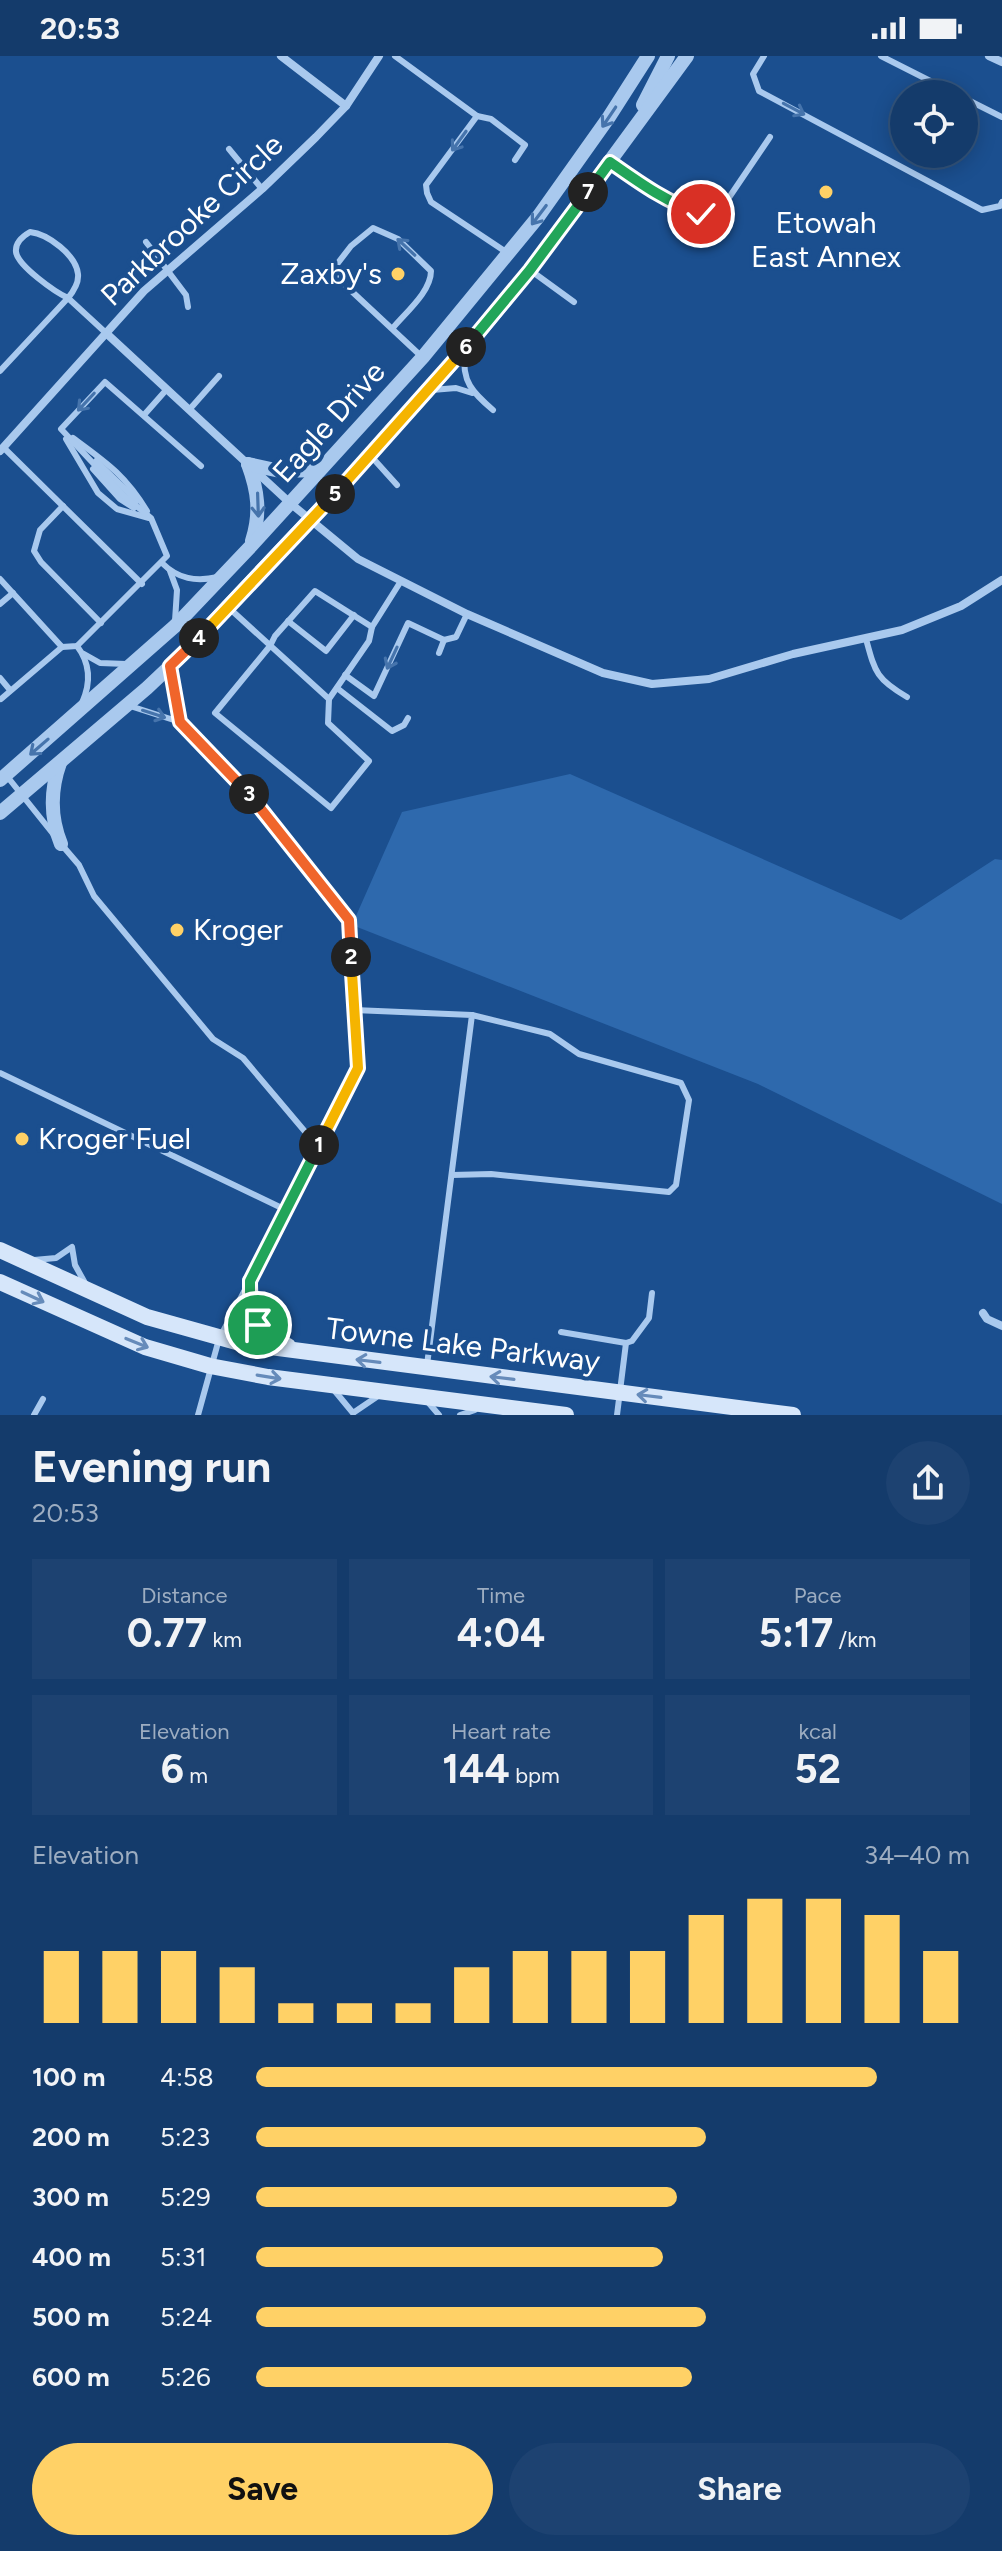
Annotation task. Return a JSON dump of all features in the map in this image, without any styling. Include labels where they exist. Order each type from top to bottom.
[{"type":"main road","name":"Towne Lake Parkway","points":[[0,1250],[157,1321],[219,1339],[793,1415]]},
{"type":"main road","points":[[250,1281],[250,1303],[258,1325],[280,1342],[308,1353]]},
{"type":"main road","name":"Towne Lake Parkway","points":[[0,1282],[145,1347],[210,1366],[328,1385],[566,1415]]},
{"type":"street","points":[[281,56],[346,106]]},
{"type":"street","name":"Parkbrooke Circle","points":[[2,449],[166,269],[262,189],[346,106],[379,56]]},
{"type":"street","name":"Eagle Drive","points":[[2,774],[78,713],[175,626],[423,357],[509,254],[576,164],[648,56]]},
{"type":"street","points":[[634,128],[668,56]]},
{"type":"street","name":"Eagle Drive","points":[[0,813],[170,666],[311,521],[427,392],[530,270],[687,56]]},
{"type":"street","points":[[989,56],[1002,62]]},
{"type":"street","points":[[106,333],[290,503],[358,559],[467,614],[603,673],[652,684],[709,679],[793,654],[902,630],[961,606],[1002,580]]},
{"type":"street","points":[[248,464],[280,471],[319,470]]},
{"type":"street","points":[[248,464],[259,499],[251,546]]},
{"type":"street","points":[[61,761],[55,779],[52,808],[61,844]]},
{"type":"street","points":[[983,1313],[987,1319],[1002,1326]]},
{"type":"lane","points":[[395,56],[477,116],[491,119],[525,145],[515,160]]},
{"type":"lane","points":[[764,56],[753,74],[759,91],[982,210],[1000,206],[1002,202]]},
{"type":"lane","points":[[881,56],[927,80]]},
{"type":"lane","points":[[978,105],[1002,117]]},
{"type":"lane","points":[[477,116],[426,185],[427,193],[431,202],[509,254]]},
{"type":"lane","points":[[610,162],[672,204],[712,215],[726,202],[770,137]]},
{"type":"lane","points":[[229,149],[262,189]]},
{"type":"lane","points":[[392,329],[431,279],[431,271],[398,239],[373,228],[351,246],[331,272],[392,329],[423,357]]},
{"type":"lane","points":[[0,371],[68,298],[77,285],[78,272],[69,256],[40,233],[30,232],[17,244],[16,253],[20,260],[57,293],[68,298],[106,333]]},
{"type":"lane","points":[[146,242],[186,295],[188,307]]},
{"type":"lane","points":[[530,270],[574,302]]},
{"type":"lane","points":[[467,346],[464,372],[468,385],[493,410]]},
{"type":"lane","points":[[189,410],[219,376]]},
{"type":"lane","points":[[61,429],[105,382],[201,466]]},
{"type":"lane","points":[[427,392],[456,388],[475,395]]},
{"type":"lane","points":[[144,415],[167,389]]},
{"type":"lane","points":[[61,429],[123,495],[151,518]]},
{"type":"lane","points":[[3,696],[62,647],[77,646],[167,556],[151,518],[131,485],[61,429]]},
{"type":"lane","points":[[61,429],[98,493],[117,509],[151,518]]},
{"type":"lane","points":[[2,449],[142,584]]},
{"type":"lane","points":[[370,455],[397,485]]},
{"type":"lane","points":[[63,506],[40,530],[34,551],[101,623]]},
{"type":"lane","points":[[162,563],[170,571],[194,580],[223,576]]},
{"type":"lane","points":[[170,571],[177,590],[175,626]]},
{"type":"lane","points":[[0,579],[62,647]]},
{"type":"lane","points":[[372,627],[315,591],[215,713],[331,808],[369,761],[328,723],[329,699],[369,641],[372,627],[401,581]]},
{"type":"lane","points":[[0,604],[13,593]]},
{"type":"lane","points":[[229,608],[329,699]]},
{"type":"lane","points":[[345,675],[374,696],[408,623],[444,640],[456,637],[467,614]]},
{"type":"lane","points":[[288,621],[326,651],[354,615]]},
{"type":"lane","points":[[866,639],[875,671],[885,683],[907,697]]},
{"type":"lane","points":[[439,653],[444,640]]},
{"type":"lane","points":[[77,646],[84,654],[110,665],[135,663]]},
{"type":"lane","points":[[78,713],[88,683],[84,654]]},
{"type":"lane","points":[[170,666],[180,722]]},
{"type":"lane","points":[[0,678],[3,696]]},
{"type":"lane","points":[[0,688],[3,696]]},
{"type":"lane","points":[[337,688],[392,731],[398,730],[408,718]]},
{"type":"lane","points":[[127,705],[180,722],[242,785],[349,920],[358,1068],[219,1339],[198,1415]]},
{"type":"lane","points":[[2,774],[79,865],[94,896],[213,1039],[243,1058],[318,1147]]},
{"type":"lane","points":[[354,1010],[472,1015],[550,1034],[579,1054],[681,1083],[689,1100],[676,1185],[669,1192],[491,1174],[452,1175]]},
{"type":"lane","points":[[427,1368],[472,1015]]},
{"type":"lane","points":[[0,1073],[286,1210]]},
{"type":"lane","points":[[21,1260],[56,1258],[72,1247],[75,1265],[92,1293]]},
{"type":"lane","points":[[561,1332],[626,1343],[635,1339],[647,1322],[652,1293]]},
{"type":"lane","points":[[617,1415],[626,1343]]},
{"type":"lane","points":[[328,1385],[346,1402],[353,1414],[364,1404],[388,1393]]},
{"type":"lane","points":[[421,1397],[439,1415]]},
{"type":"lane","points":[[34,1415],[43,1399]]},
{"type":"lane","points":[[460,1415],[492,1406]]},
{"type":"shaded area","points":[[570,774],[901,920],[995,859],[1002,860],[1002,1204],[758,1084],[352,925],[402,812]]},
{"type":"place","name":"Etowah East Annex","points":[[826,192]]},
{"type":"place","name":"Zaxby's","points":[[398,274]]},
{"type":"place","name":"Kroger","points":[[177,930]]},
{"type":"place","name":"Kroger Fuel","points":[[22,1139]]},
{"type":"route","points":[[258,1325],[250,1303],[250,1281],[358,1068],[349,920],[242,785],[180,722],[170,666],[311,521],[467,346],[530,270],[610,162],[672,204],[701,214]]}]
